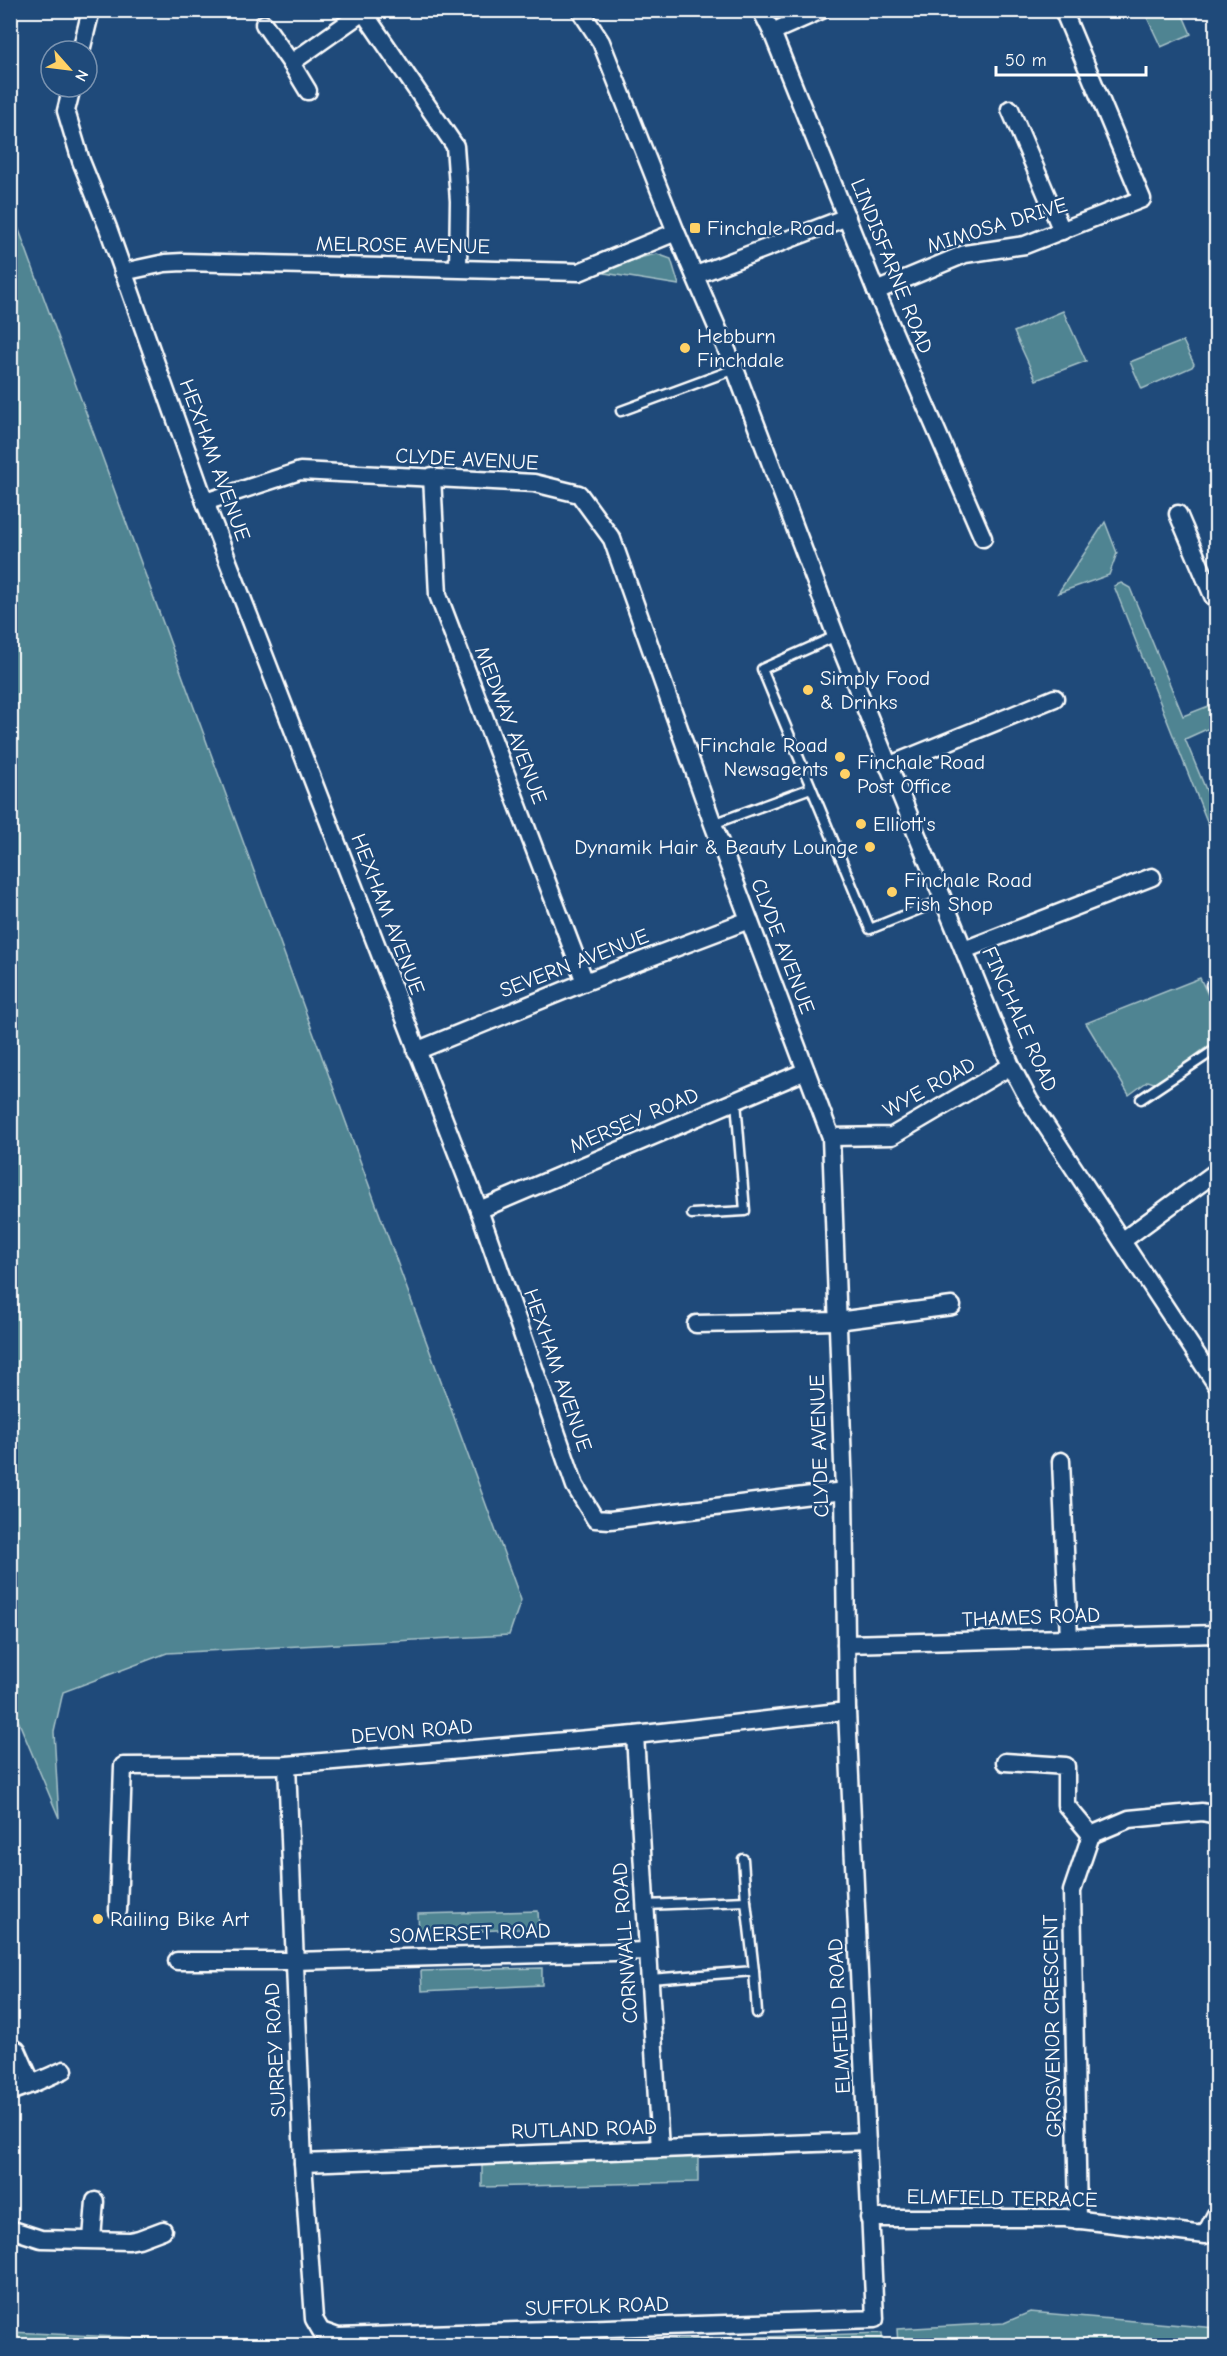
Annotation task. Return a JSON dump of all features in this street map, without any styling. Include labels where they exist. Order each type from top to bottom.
[{"type":"street","points":[[84,39],[91,10]]},
{"type":"street","name":"FINCHALE ROAD","points":[[580,10],[602,42],[676,232],[735,369],[836,636],[877,733],[888,766],[945,898],[1011,1066],[1029,1100],[1216,1384]]},
{"type":"street","name":"LINDISFARNE ROAD","points":[[761,10],[772,32],[876,291],[983,538]]},
{"type":"street","points":[[772,32],[822,10]]},
{"type":"street","name":"MIMOSA DRIVE","points":[[876,291],[965,254],[1025,244],[1142,200],[1063,10]]},
{"type":"street","points":[[291,63],[363,11],[455,146],[459,201],[458,268]]},
{"type":"street","points":[[264,24],[308,91]]},
{"type":"street","name":"HEXHAM AVENUE","points":[[69,99],[66,111],[81,161],[108,228],[205,502],[479,1210],[575,1486],[595,1519],[610,1520],[844,1491]]},
{"type":"street","points":[[1010,108],[1062,231]]},
{"type":"street","points":[[696,275],[847,217]]},
{"type":"street","name":"MELROSE AVENUE","points":[[123,272],[165,263],[183,262],[579,272],[676,232]]},
{"type":"street","name":"CLYDE AVENUE","points":[[205,502],[300,471],[534,483],[579,494],[612,539],[713,824],[831,1137],[844,1491],[847,1711]]},
{"type":"street","name":"MEDWAY AVENUE","points":[[432,476],[438,595],[585,982]]},
{"type":"street","points":[[1178,514],[1216,600]]},
{"type":"street","points":[[888,766],[1055,698]]},
{"type":"street","points":[[964,950],[1152,877]]},
{"type":"street","name":"SEVERN AVENUE","points":[[416,1051],[585,982],[749,920]]},
{"type":"street","name":"WYE ROAD","points":[[831,1137],[891,1136],[1011,1066]]},
{"type":"street","name":"MERSEY ROAD","points":[[479,1210],[806,1071]]},
{"type":"street","points":[[1122,1241],[1216,1172]]},
{"type":"street","points":[[696,1324],[837,1321],[952,1306]]},
{"type":"street","points":[[1061,1461],[1069,1638]]},
{"type":"street","name":"THAMES ROAD","points":[[846,1644],[1216,1634]]},
{"type":"street","name":"DEVON ROAD","points":[[118,1911],[123,1766],[287,1765],[635,1735],[847,1711]]},
{"type":"street","name":"ELMFIELD ROAD","points":[[847,1711],[875,2319]]},
{"type":"street","name":"CORNWALL ROAD","points":[[635,1735],[660,2149]]},
{"type":"street","points":[[1005,1761],[1066,1766],[1066,1805],[1091,1835],[1129,1819],[1202,1812],[1216,1815]]},
{"type":"street","name":"SURREY ROAD","points":[[287,1765],[303,2163],[314,2319],[321,2331]]},
{"type":"street","name":"GROSVENOR CRESCENT","points":[[1078,2220],[1072,1891],[1091,1835]]},
{"type":"street","name":"SOMERSET ROAD","points":[[177,1961],[294,1961],[648,1951]]},
{"type":"street","points":[[17,2050],[32,2084]]},
{"type":"street","points":[[10,2092],[64,2070]]},
{"type":"street","name":"RUTLAND ROAD","points":[[303,2163],[867,2141]]},
{"type":"street","points":[[92,2239],[95,2200]]},
{"type":"street","name":"ELMFIELD TERRACE","points":[[869,2218],[1078,2220],[1205,2235],[1216,2214]]},
{"type":"street","points":[[10,2229],[41,2239],[129,2241],[139,2240],[163,2230]]},
{"type":"street","name":"SUFFOLK ROAD","points":[[321,2331],[338,2337],[875,2319]]},
{"type":"lane","points":[[621,411],[735,369]]},
{"type":"lane","points":[[836,636],[762,669],[811,788],[870,929],[945,898]]},
{"type":"lane","points":[[713,824],[811,788]]},
{"type":"lane","points":[[1211,985],[1216,997]]},
{"type":"lane","points":[[1141,1100],[1216,1050]]},
{"type":"lane","points":[[692,1214],[745,1211],[736,1101]]},
{"type":"lane","points":[[743,1859],[757,2013]]},
{"type":"lane","points":[[645,1905],[746,1901]]},
{"type":"lane","points":[[650,1978],[754,1971]]},
{"type":"green space","points":[[1144,11],[1181,11],[1191,34],[1161,47]]},
{"type":"green space","points":[[11,208],[521,1600],[509,1635],[167,1653],[63,1692],[54,1732],[59,1818],[10,1701]]},
{"type":"green space","points":[[657,254],[671,259],[679,285],[598,272],[643,257]]},
{"type":"green space","points":[[1063,311],[1086,361],[1036,380],[1014,332]]},
{"type":"green space","points":[[1183,341],[1194,364],[1192,367],[1142,389],[1130,362]]},
{"type":"green space","points":[[1105,522],[1117,553],[1109,575],[1058,593]]},
{"type":"green space","points":[[1121,583],[1130,588],[1183,716],[1216,703],[1216,725],[1185,739],[1216,814],[1216,844],[1114,586]]},
{"type":"green space","points":[[1200,978],[1216,1012],[1216,1040],[1157,1084],[1148,1081],[1129,1095],[1086,1023]]},
{"type":"green space","points":[[538,1911],[539,1928],[419,1934],[418,1914]]},
{"type":"green space","points":[[542,1968],[542,1985],[422,1991],[421,1971]]},
{"type":"green space","points":[[698,2154],[698,2182],[482,2187],[482,2162]]},
{"type":"green space","points":[[1030,2312],[1216,2328],[1216,2345],[898,2345],[897,2329],[1004,2323]]},
{"type":"green space","points":[[11,2332],[221,2342],[222,2345],[11,2345]]},
{"type":"green space","points":[[882,2333],[883,2345],[530,2345]]},
{"type":"place","name":"Finchale Road","points":[[695,228]]},
{"type":"place","name":"Hebburn Finchdale","points":[[685,348]]},
{"type":"place","name":"Simply Food & Drinks","points":[[808,690]]},
{"type":"place","name":"Finchale Road Newsagents","points":[[840,757]]},
{"type":"place","name":"Finchale Road Post Office","points":[[845,774]]},
{"type":"place","name":"Elliott's","points":[[861,824]]},
{"type":"place","name":"Dynamik Hair & Beauty Lounge","points":[[870,847]]},
{"type":"place","name":"Finchale Road Fish Shop","points":[[892,892]]},
{"type":"place","name":"Railing Bike Art","points":[[98,1919]]}]
